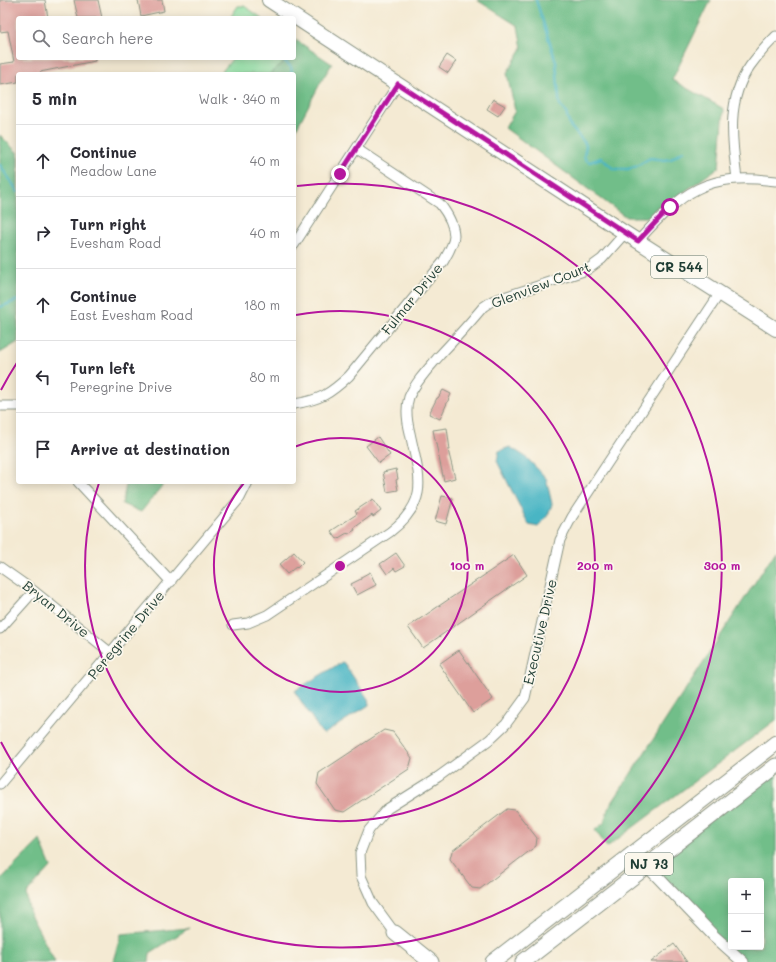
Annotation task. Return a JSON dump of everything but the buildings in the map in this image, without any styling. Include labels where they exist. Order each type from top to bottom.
[{"type":"highway","name":"NJ 73","points":[[493,962],[776,743]]},
{"type":"highway","name":"NJ 73","points":[[523,962],[776,766]]},
{"type":"highway","points":[[646,866],[644,851],[660,833]]},
{"type":"highway","points":[[396,933],[414,962]]},
{"type":"highway","points":[[396,933],[431,962]]},
{"type":"main road","name":"CR 544","points":[[269,0],[294,16]]},
{"type":"main road","name":"CR 544","points":[[296,18],[625,233],[776,329]]},
{"type":"street","points":[[737,179],[732,121],[735,102],[740,86],[750,66],[775,40]]},
{"type":"street","points":[[296,242],[398,84]]},
{"type":"street","name":"Fulmar Drive","points":[[296,404],[325,396],[338,387],[349,376],[443,262],[453,240],[454,235],[452,224],[440,204],[356,149]]},
{"type":"street","points":[[638,241],[665,211],[692,191],[718,181],[737,179],[776,182]]},
{"type":"street","name":"Glenview Court","points":[[233,625],[248,623],[267,615],[390,532],[408,516],[418,495],[419,483],[418,470],[406,417],[410,397],[426,371],[483,307],[504,297],[587,270],[602,259],[625,233]]},
{"type":"street","name":"Executive Drive","points":[[396,933],[373,903],[361,876],[360,853],[369,830],[387,809],[438,777],[489,740],[506,724],[525,698],[560,540],[572,518],[720,294]]},
{"type":"street","points":[[0,406],[16,406]]},
{"type":"street","points":[[80,484],[171,582]]},
{"type":"street","name":"Peregrine Drive","points":[[1,780],[171,582],[240,498],[247,484]]},
{"type":"street","name":"Bryan Drive","points":[[0,567],[34,591],[111,653]]},
{"type":"street","points":[[0,629],[34,591]]},
{"type":"street","points":[[646,866],[714,936],[743,962]]},
{"type":"green space","points":[[477,0],[711,0],[672,80],[724,109],[719,167],[649,217],[626,217],[505,128],[515,111],[507,73],[522,48],[518,26]]},
{"type":"green space","points":[[238,6],[244,6],[259,16],[231,16]]},
{"type":"green space","points":[[296,40],[332,64],[296,129],[296,72],[272,72],[286,60],[296,60]]},
{"type":"green space","points":[[231,60],[286,60],[272,72],[222,72]]},
{"type":"green space","points":[[0,135],[16,151],[16,343],[0,353]]},
{"type":"green space","points":[[163,484],[141,512],[122,504],[126,485]]},
{"type":"green space","points":[[776,550],[776,720],[607,847],[595,830],[604,823],[608,809]]},
{"type":"green space","points":[[776,773],[776,962],[743,962],[731,950],[764,950],[764,878],[728,878],[728,947],[647,866]]},
{"type":"green space","points":[[40,840],[51,867],[26,894],[30,914],[55,962],[0,962],[0,880]]},
{"type":"green space","points":[[189,928],[150,953],[149,962],[112,962],[121,934]]},
{"type":"water","points":[[510,447],[526,457],[546,478],[552,504],[548,515],[538,527],[529,525],[497,461],[499,451]]},
{"type":"water","points":[[342,662],[368,699],[369,705],[324,734],[321,732],[295,692]]},
{"type":"waterway","points":[[536,0],[556,62],[560,105],[566,113],[570,126],[585,143],[586,146],[584,156],[586,160],[590,162],[601,158],[614,169],[628,169],[635,167],[650,158],[664,160],[671,159],[683,151]]},
{"type":"waterway","points":[[283,60],[291,67],[292,72]]},
{"type":"waterway","points":[[0,165],[16,189]]},
{"type":"waterway","points":[[0,307],[16,301]]},
{"type":"route","points":[[340,174],[398,84],[638,241],[670,207]]}]
